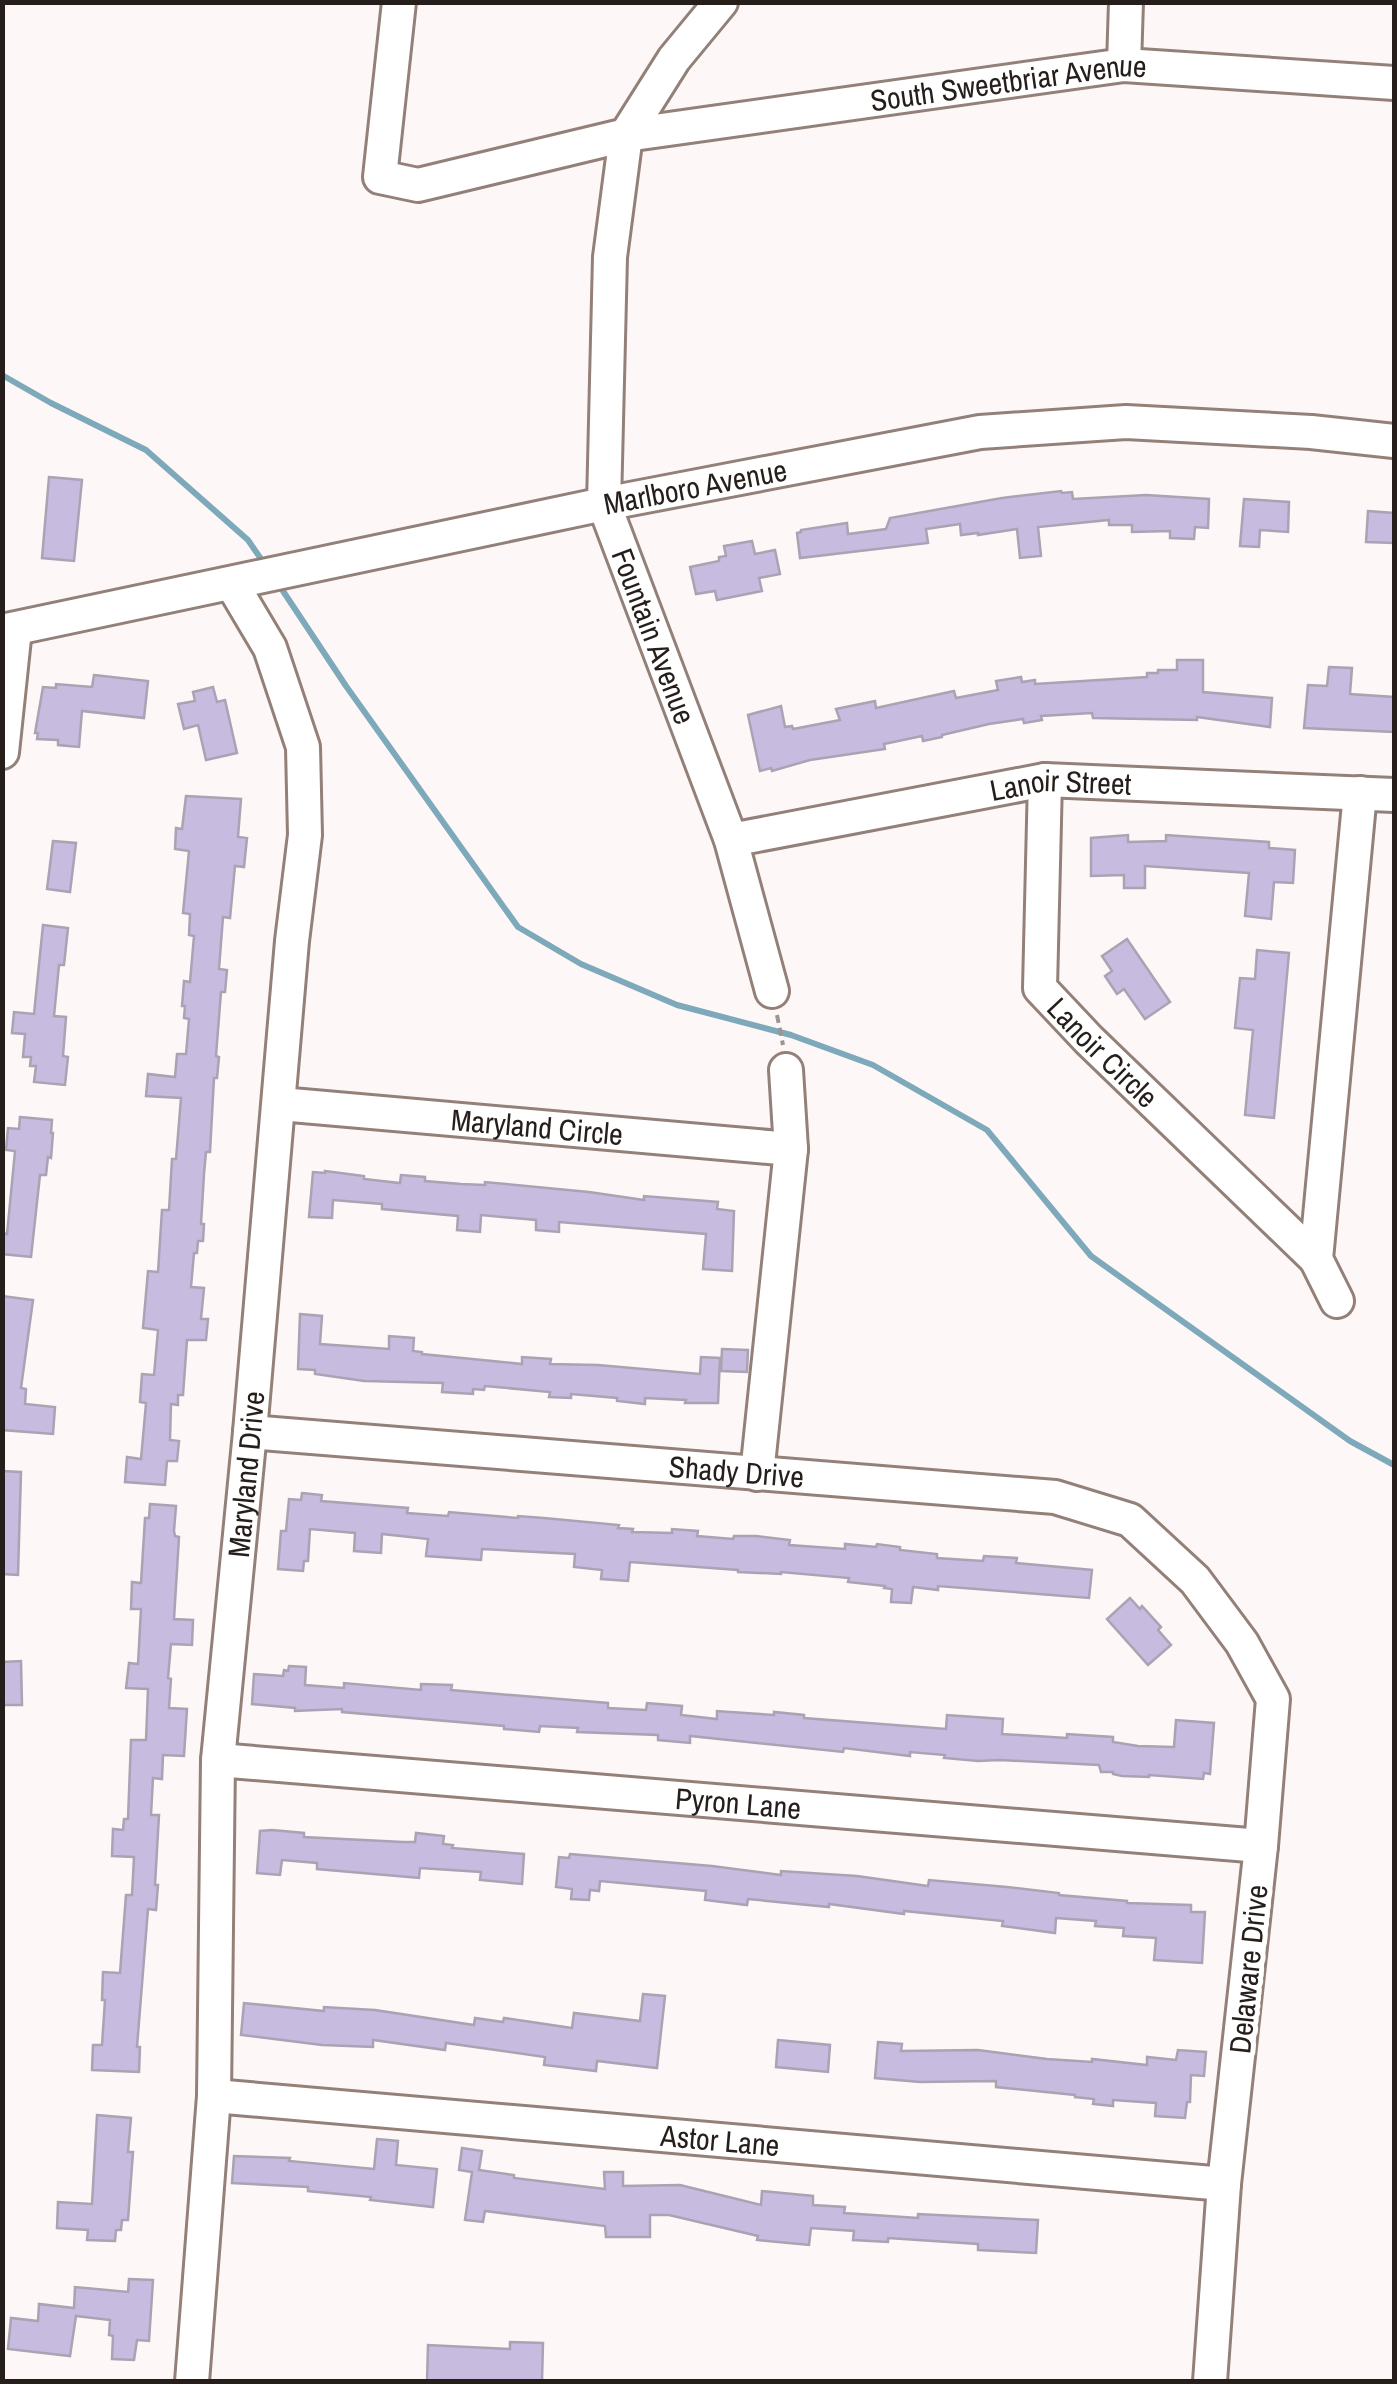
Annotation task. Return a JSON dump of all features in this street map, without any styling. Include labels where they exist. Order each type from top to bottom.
[{"type":"street","name":"South Sweetbriar Avenue","points":[[399,2],[380,177],[418,186],[626,135],[1124,65],[1394,83]]},
{"type":"street","name":"Fountain Avenue","points":[[721,2],[674,58],[626,135],[610,257],[604,504],[732,840],[775,1003]]},
{"type":"street","points":[[1124,65],[1126,2]]},
{"type":"street","name":"Marlboro Avenue","points":[[9,630],[604,504],[980,432],[1126,422],[1311,432],[1394,441]]},
{"type":"street","name":"Maryland Drive","points":[[192,2382],[214,2096],[218,1760],[305,835],[303,748],[270,648],[232,584]]},
{"type":"street","points":[[2,752],[9,630]]},
{"type":"street","name":"Lanoir Street","points":[[732,840],[1045,780],[1394,795]]},
{"type":"street","name":"Lanoir Circle","points":[[1045,780],[1040,988],[1088,1040],[1316,1259],[1338,1301]]},
{"type":"street","points":[[1316,1259],[1360,794]]},
{"type":"street","points":[[757,1474],[791,1149],[784,1057]]},
{"type":"street","name":"Maryland Circle","points":[[280,1104],[791,1149]]},
{"type":"street","name":"Shady Drive","points":[[250,1432],[1055,1497],[1130,1520],[1195,1580]]},
{"type":"street","name":"Delaware Drive","points":[[1195,1580],[1242,1643],[1273,1699],[1262,1846],[1224,2184],[1210,2382]]},
{"type":"street","name":"Pyron Lane","points":[[218,1760],[1262,1846]]},
{"type":"street","name":"Astor Lane","points":[[214,2096],[1224,2184]]},
{"type":"path","points":[[775,1003],[784,1057]]},
{"type":"building","points":[[49,477],[82,480],[74,561],[42,558]]},
{"type":"building","points":[[1072,492],[1073,499],[1146,495],[1209,499],[1208,528],[1195,527],[1194,539],[1170,538],[1170,531],[1132,532],[1132,525],[1109,525],[1109,520],[1038,527],[1041,556],[1020,558],[1017,529],[961,535],[960,524],[926,529],[928,543],[800,558],[797,533],[801,530],[847,523],[848,534],[886,529],[890,518]]},
{"type":"building","points":[[1244,499],[1289,502],[1288,532],[1260,530],[1259,547],[1240,546]]},
{"type":"building","points":[[1368,511],[1394,513],[1394,543],[1366,542]]},
{"type":"building","points":[[752,541],[755,554],[775,550],[780,574],[759,578],[762,591],[717,600],[715,591],[696,594],[690,567],[719,561],[719,557],[726,556],[724,546]]},
{"type":"building","points":[[1177,660],[1203,660],[1203,692],[1272,698],[1270,727],[1197,717],[1093,718],[1092,713],[1041,716],[1042,720],[989,724],[923,741],[922,736],[884,744],[885,749],[760,771],[748,715],[781,706],[785,727],[793,729],[840,720],[836,709],[875,701],[876,708],[954,691],[956,698],[998,690],[996,681],[1021,677],[1022,682],[1035,680],[1035,684],[1147,677],[1147,673],[1158,670],[1177,670]]},
{"type":"building","points":[[1329,667],[1352,668],[1350,694],[1394,697],[1394,732],[1304,728],[1308,685],[1327,686]]},
{"type":"building","points":[[94,675],[148,681],[144,718],[82,711],[79,747],[37,739],[43,687],[92,687]]},
{"type":"building","points":[[213,687],[217,702],[225,700],[237,753],[206,760],[198,725],[184,729],[178,704],[195,701],[193,692]]},
{"type":"building","points":[[186,796],[241,799],[238,837],[247,838],[244,867],[235,866],[230,918],[223,917],[219,969],[227,970],[225,992],[221,992],[210,1152],[206,1152],[204,1174],[203,1241],[198,1241],[194,1253],[191,1287],[204,1288],[201,1319],[208,1319],[206,1340],[187,1340],[183,1395],[178,1395],[178,1405],[171,1404],[170,1440],[179,1441],[177,1461],[167,1461],[165,1485],[125,1482],[127,1457],[141,1459],[146,1403],[140,1402],[142,1374],[154,1375],[158,1330],[143,1328],[148,1271],[158,1272],[162,1210],[169,1210],[181,1098],[146,1096],[148,1074],[175,1077],[177,1054],[186,1054],[189,1019],[184,1018],[182,1006],[184,981],[190,982],[194,936],[189,935],[190,914],[183,913],[189,851],[175,849],[176,828],[182,829]]},
{"type":"building","points":[[1128,835],[1128,842],[1166,841],[1166,835],[1269,842],[1269,848],[1295,850],[1293,883],[1274,882],[1271,919],[1245,916],[1249,873],[1145,866],[1145,888],[1124,888],[1124,875],[1091,876],[1091,838]]},
{"type":"building","points":[[53,841],[76,843],[70,892],[47,889]]},
{"type":"building","points":[[43,925],[68,928],[64,965],[59,965],[54,1016],[66,1017],[65,1085],[34,1082],[36,1066],[30,1066],[31,1057],[23,1057],[25,1034],[12,1033],[14,1012],[34,1014]]},
{"type":"building","points":[[1127,939],[1170,1002],[1145,1019],[1124,989],[1117,994],[1105,976],[1112,971],[1102,956]]},
{"type":"building","points":[[1257,950],[1289,953],[1274,1118],[1245,1115],[1253,1030],[1235,1028],[1240,978],[1255,979]]},
{"type":"building","points":[[20,1117],[52,1120],[51,1158],[48,1157],[46,1175],[40,1175],[31,1257],[2,1254],[15,1151],[6,1150],[8,1128],[19,1129]]},
{"type":"building","points":[[313,1172],[400,1183],[401,1175],[425,1177],[425,1181],[485,1182],[644,1200],[644,1196],[718,1202],[717,1209],[734,1211],[732,1271],[703,1269],[706,1234],[559,1222],[559,1232],[536,1230],[536,1220],[481,1215],[480,1232],[457,1230],[458,1216],[333,1200],[332,1218],[309,1217]]},
{"type":"building","points":[[2,1296],[33,1300],[21,1388],[26,1389],[25,1404],[55,1407],[53,1434],[2,1430]]},
{"type":"building","points":[[300,1314],[322,1316],[320,1344],[389,1349],[389,1336],[414,1338],[413,1351],[422,1354],[522,1364],[522,1357],[551,1359],[550,1364],[700,1374],[701,1357],[720,1358],[718,1403],[645,1398],[645,1404],[571,1394],[571,1398],[549,1397],[550,1392],[485,1386],[484,1390],[473,1389],[473,1394],[442,1392],[443,1383],[364,1381],[315,1374],[315,1370],[298,1369]]},
{"type":"building","points":[[722,1349],[748,1350],[747,1372],[721,1371]]},
{"type":"building","points":[[2,1471],[21,1472],[18,1575],[2,1574]]},
{"type":"building","points":[[302,1493],[322,1495],[321,1501],[408,1508],[407,1513],[544,1518],[619,1525],[618,1528],[633,1529],[632,1532],[698,1531],[697,1536],[756,1536],[790,1540],[789,1545],[845,1549],[845,1544],[877,1544],[937,1554],[937,1558],[1017,1558],[1016,1563],[1092,1570],[1089,1598],[938,1586],[938,1590],[913,1587],[911,1603],[891,1602],[892,1589],[848,1582],[849,1578],[630,1562],[628,1581],[601,1579],[602,1570],[574,1567],[575,1554],[482,1549],[481,1560],[426,1556],[428,1539],[382,1534],[381,1553],[354,1551],[355,1533],[310,1529],[308,1561],[304,1561],[303,1571],[278,1569],[289,1499],[301,1500]]},
{"type":"building","points":[[150,1504],[176,1506],[174,1531],[179,1537],[174,1619],[193,1620],[192,1645],[171,1644],[168,1678],[169,1708],[187,1709],[184,1756],[163,1755],[162,1779],[153,1778],[151,1815],[159,1815],[158,1885],[156,1910],[148,1909],[137,2047],[139,2072],[92,2070],[93,2045],[102,2045],[103,1972],[120,1973],[126,1895],[132,1895],[134,1857],[112,1856],[113,1829],[123,1830],[124,1819],[128,1819],[131,1740],[146,1740],[148,1689],[126,1688],[129,1663],[138,1664],[141,1609],[131,1609],[132,1582],[141,1583],[145,1518],[149,1518]]},
{"type":"building","points":[[1130,1598],[1161,1627],[1158,1630],[1171,1645],[1148,1665],[1107,1619]]},
{"type":"building","points":[[21,1661],[22,1705],[2,1705],[2,1662]]},
{"type":"building","points":[[289,1666],[306,1667],[305,1685],[344,1688],[344,1683],[421,1690],[421,1684],[452,1685],[451,1690],[608,1703],[608,1708],[646,1710],[647,1703],[682,1706],[681,1715],[717,1719],[717,1711],[774,1712],[804,1718],[946,1729],[947,1715],[1003,1719],[1002,1734],[1113,1737],[1113,1742],[1138,1746],[1174,1747],[1176,1720],[1214,1723],[1210,1774],[1204,1773],[1203,1779],[1122,1776],[1101,1772],[1099,1765],[978,1761],[844,1748],[843,1752],[690,1736],[690,1743],[658,1740],[658,1735],[577,1732],[578,1728],[540,1726],[539,1732],[342,1709],[295,1711],[252,1704],[254,1674],[283,1676]]},
{"type":"building","points":[[260,1831],[304,1833],[304,1837],[403,1842],[415,1842],[416,1833],[444,1836],[443,1844],[453,1845],[452,1848],[524,1854],[522,1884],[480,1880],[481,1872],[420,1868],[419,1878],[317,1869],[317,1863],[282,1860],[280,1875],[257,1873]]},
{"type":"building","points":[[570,1854],[781,1875],[781,1871],[857,1876],[928,1886],[929,1880],[1127,1903],[1191,1905],[1191,1912],[1205,1912],[1202,1963],[1154,1960],[1156,1938],[1123,1936],[1124,1928],[1095,1926],[1096,1921],[1056,1918],[1055,1933],[1002,1926],[1003,1921],[829,1904],[748,1899],[747,1905],[705,1900],[706,1891],[600,1881],[599,1891],[590,1890],[589,1900],[571,1899],[572,1889],[556,1887],[559,1857],[569,1858]]},
{"type":"building","points":[[643,1994],[665,1996],[657,2068],[597,2061],[596,2071],[544,2065],[545,2057],[446,2043],[445,2050],[373,2040],[373,2047],[241,2035],[244,2003],[324,2011],[324,2007],[375,2010],[474,2025],[475,2018],[503,2022],[504,2018],[572,2028],[574,2013],[640,2021]]},
{"type":"building","points":[[778,2040],[830,2045],[828,2072],[776,2067]]},
{"type":"building","points":[[878,2042],[902,2044],[901,2051],[978,2050],[1147,2065],[1147,2057],[1176,2060],[1178,2050],[1206,2052],[1204,2076],[1191,2075],[1185,2118],[1155,2116],[1156,2103],[1113,2100],[1113,2106],[1093,2104],[1094,2099],[1075,2095],[996,2087],[996,2081],[875,2078]]},
{"type":"building","points":[[97,2115],[131,2118],[128,2220],[122,2220],[115,2241],[87,2240],[88,2230],[57,2228],[58,2202],[92,2204]]},
{"type":"building","points":[[377,2139],[398,2141],[396,2165],[437,2169],[433,2207],[308,2191],[308,2187],[232,2183],[234,2156],[290,2158],[289,2161],[374,2169]]},
{"type":"building","points":[[462,2148],[482,2151],[479,2170],[514,2178],[605,2189],[604,2172],[623,2172],[623,2186],[680,2185],[761,2205],[762,2191],[813,2196],[813,2205],[845,2207],[844,2213],[1038,2220],[1036,2253],[978,2250],[978,2244],[888,2238],[888,2242],[853,2240],[854,2231],[811,2228],[809,2245],[757,2240],[758,2236],[669,2215],[650,2215],[650,2237],[606,2237],[605,2226],[485,2211],[483,2222],[465,2220],[472,2172],[459,2170]]},
{"type":"building","points":[[129,2279],[153,2280],[149,2341],[137,2340],[134,2360],[112,2359],[110,2320],[76,2316],[70,2356],[8,2349],[11,2318],[38,2321],[39,2304],[74,2308],[75,2287],[128,2292]]},
{"type":"building","points":[[510,2342],[543,2343],[542,2382],[427,2382],[428,2345],[510,2349]]},
{"type":"waterway","points":[[2,375],[146,450],[248,540],[261,559]]},
{"type":"waterway","points":[[283,591],[518,927],[581,964],[677,1005],[791,1035],[873,1065],[987,1130],[1091,1256],[1350,1441],[1394,1465]]}]
